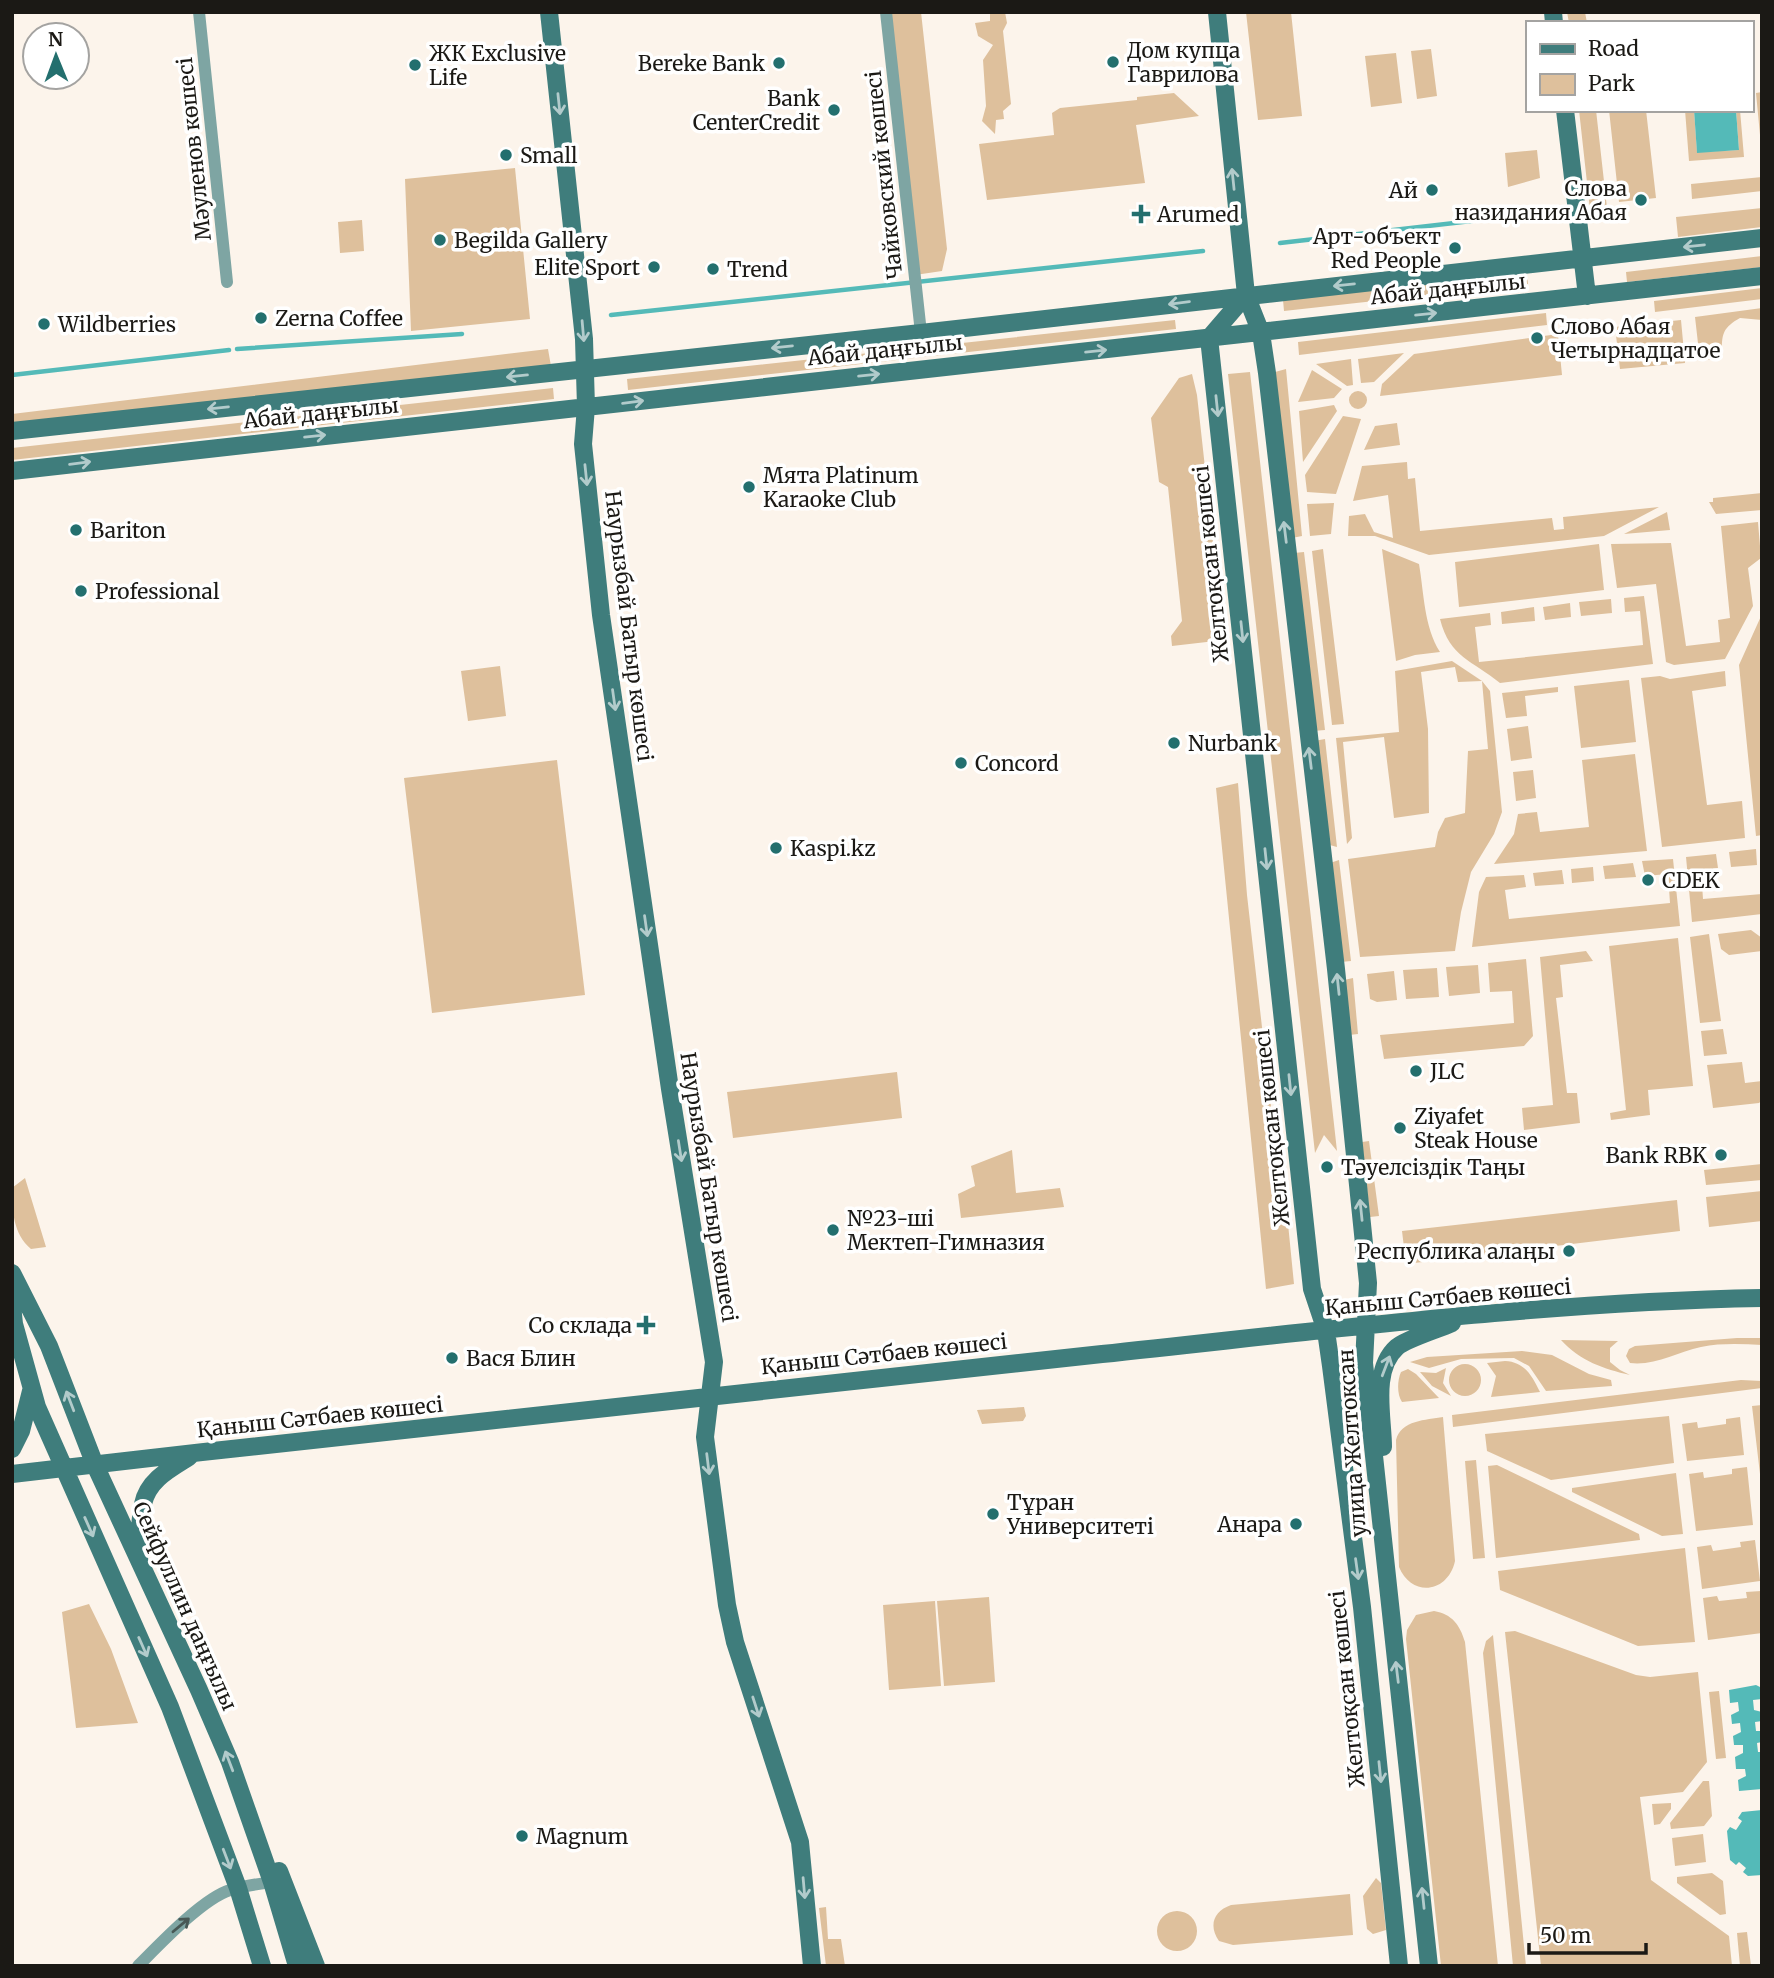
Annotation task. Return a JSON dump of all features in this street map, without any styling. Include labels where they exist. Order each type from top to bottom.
[{"type":"main road","points":[[549,12],[584,339],[586,407]]},
{"type":"main road","points":[[1217,12],[1247,295],[1261,332],[1339,994],[1368,1283],[1367,1327]]},
{"type":"main road","points":[[1565,112],[1587,296]]},
{"type":"main road","name":"Абай даңғылы","points":[[12,431],[1762,239]]},
{"type":"main road","name":"Абай даңғылы","points":[[12,471],[1762,276]]},
{"type":"main road","points":[[1209,338],[1247,295]]},
{"type":"main road","name":"Желтоқсан көшесі","points":[[1209,338],[1312,1289],[1326,1331],[1362,1607],[1399,1966]]},
{"type":"main road","name":"Наурызбай Батыр көшесі","points":[[586,407],[583,444],[601,615],[668,1076],[714,1362],[705,1437],[727,1605],[735,1642],[800,1842],[812,1966]]},
{"type":"main road","name":"Сейфуллин даңғылы","points":[[12,1273],[49,1346],[95,1465],[200,1690],[230,1762],[272,1882],[297,1966]]},
{"type":"main road","name":"Қаныш Сәтбаев көшесі","points":[[12,1474],[710,1396],[1467,1316],[1681,1300],[1762,1298]]},
{"type":"main road","points":[[12,1305],[31,1387],[63,1468],[170,1707],[262,1966]]},
{"type":"main road","points":[[1429,1966],[1384,1556],[1381,1395],[1384,1367],[1398,1346],[1467,1316]]},
{"type":"main road","name":"улица Желтоксан","points":[[1367,1327],[1364,1363],[1384,1556]]},
{"type":"main road","points":[[12,1449],[21,1431],[31,1387]]},
{"type":"main road","points":[[136,1554],[146,1494],[154,1482],[194,1454]]},
{"type":"main road","points":[[1362,1607],[1389,1605]]},
{"type":"main road","points":[[247,1813],[285,1885],[316,1966]]},
{"type":"street","name":"Мәуленов көшесі","points":[[199,12],[227,282]]},
{"type":"street","name":"Чайковский көшесі","points":[[886,12],[921,333]]},
{"type":"street","points":[[138,1966],[188,1919],[233,1889],[272,1882]]},
{"type":"green space","points":[[886,12],[921,12],[947,249],[942,271],[915,275]]},
{"type":"green space","points":[[990,12],[1005,12],[1007,23],[1003,31],[1011,104],[1003,111],[1004,119],[996,120],[995,134],[982,121],[986,106],[983,60],[993,45],[978,36],[975,23],[990,21]]},
{"type":"green space","points":[[1246,12],[1291,12],[1302,116],[1258,120]]},
{"type":"green space","points":[[1567,12],[1585,12],[1587,21],[1569,21]]},
{"type":"green space","points":[[1431,49],[1437,96],[1417,99],[1411,51]]},
{"type":"green space","points":[[1396,53],[1402,103],[1371,107],[1365,56]]},
{"type":"green space","points":[[1762,92],[1762,156],[1756,93]]},
{"type":"green space","points":[[1174,93],[1199,116],[1136,125],[1145,183],[987,200],[979,144],[1054,135],[1052,113],[1060,108],[1137,100],[1137,97]]},
{"type":"green space","points":[[1579,112],[1596,112],[1607,208],[1590,210]]},
{"type":"green space","points":[[1609,112],[1646,112],[1656,198],[1619,202]]},
{"type":"green space","points":[[1685,112],[1694,112],[1697,152],[1739,150],[1736,112],[1740,112],[1744,157],[1689,161]]},
{"type":"green space","points":[[1537,150],[1540,178],[1508,187],[1505,153]]},
{"type":"green space","points":[[515,168],[530,319],[411,331],[405,179]]},
{"type":"green space","points":[[1762,177],[1762,191],[1692,199],[1691,184]]},
{"type":"green space","points":[[1762,208],[1762,227],[1678,237],[1676,217]]},
{"type":"green space","points":[[362,220],[364,251],[340,253],[338,222]]},
{"type":"green space","points":[[1762,256],[1762,267],[1627,282],[1626,272]]},
{"type":"green space","points":[[1527,274],[1528,284],[1284,311],[1283,300]]},
{"type":"green space","points":[[1762,288],[1762,299],[1655,312],[1654,301]]},
{"type":"green space","points":[[1762,308],[1762,320],[1740,318],[1729,326],[1722,339],[1722,358],[1700,361],[1695,317]]},
{"type":"green space","points":[[1546,313],[1547,325],[1299,355],[1298,342]]},
{"type":"green space","points":[[1175,320],[1176,329],[628,390],[627,379]]},
{"type":"green space","points":[[1681,320],[1685,363],[1620,369],[1615,327]]},
{"type":"green space","points":[[1558,334],[1562,375],[1380,396],[1382,384],[1414,354]]},
{"type":"green space","points":[[548,349],[552,372],[12,431],[12,414]]},
{"type":"green space","points":[[1404,353],[1374,382],[1361,383],[1358,359]]},
{"type":"green space","points":[[1351,359],[1353,385],[1347,386],[1316,364]]},
{"type":"green space","points":[[1286,369],[1302,536],[1292,538],[1275,372]]},
{"type":"green space","points":[[1312,370],[1342,389],[1334,398],[1298,402]]},
{"type":"green space","points":[[1250,372],[1337,1151],[1324,1135],[1315,1153],[1228,374]]},
{"type":"green space","points":[[1192,374],[1197,395],[1224,640],[1172,646],[1171,636],[1182,621],[1168,487],[1159,482],[1151,418],[1179,378]]},
{"type":"green space","points":[[553,388],[554,399],[12,460],[12,448]]},
{"type":"green space","points":[[1358,391],[1365,393],[1365,407],[1358,409],[1351,407],[1349,400],[1351,393]]},
{"type":"green space","points":[[1334,405],[1337,411],[1303,462],[1299,411]]},
{"type":"green space","points":[[1343,416],[1361,419],[1336,494],[1307,492],[1305,475]]},
{"type":"green space","points":[[1397,423],[1400,445],[1364,450],[1375,426]]},
{"type":"green space","points":[[1407,462],[1408,479],[1415,478],[1420,531],[1552,518],[1554,530],[1564,529],[1563,517],[1659,507],[1604,536],[1429,555],[1375,536],[1348,536],[1349,516],[1365,514],[1374,532],[1393,538],[1388,495],[1353,501],[1362,466]]},
{"type":"green space","points":[[1762,493],[1762,510],[1716,514],[1709,502],[1713,502],[1713,498]]},
{"type":"green space","points":[[1334,503],[1331,534],[1310,536],[1307,504]]},
{"type":"green space","points":[[1667,512],[1670,530],[1624,534]]},
{"type":"green space","points":[[1758,522],[1761,558],[1748,568],[1753,606],[1725,659],[1674,665],[1666,662],[1656,584],[1617,588],[1611,544],[1671,543],[1686,646],[1720,642],[1718,620],[1730,618],[1721,526]]},
{"type":"green space","points":[[1599,544],[1604,590],[1459,607],[1455,562]]},
{"type":"green space","points":[[1323,549],[1344,724],[1332,725],[1312,551]]},
{"type":"green space","points":[[1382,549],[1419,564],[1428,621],[1440,652],[1396,661]]},
{"type":"green space","points":[[1304,552],[1325,730],[1313,731],[1294,553]]},
{"type":"green space","points":[[1644,596],[1653,664],[1500,683],[1456,650],[1444,632],[1440,619],[1490,613],[1491,625],[1475,627],[1479,662],[1643,645],[1640,611],[1625,612],[1624,598]]},
{"type":"green space","points":[[1611,599],[1612,613],[1581,616],[1579,602]]},
{"type":"green space","points":[[1570,603],[1571,617],[1545,620],[1543,607]]},
{"type":"green space","points":[[1534,607],[1535,621],[1502,624],[1501,612]]},
{"type":"green space","points":[[1762,614],[1762,835],[1756,836],[1739,665]]},
{"type":"green space","points":[[1452,661],[1482,681],[1458,682],[1455,667],[1421,672],[1428,729],[1429,813],[1394,818],[1384,737],[1343,742],[1352,838],[1347,844],[1336,738],[1399,732],[1395,671]]},
{"type":"green space","points":[[500,666],[506,716],[468,721],[461,671]]},
{"type":"green space","points":[[1725,671],[1726,686],[1692,691],[1707,805],[1742,801],[1745,838],[1662,847],[1641,678],[1660,676],[1670,679]]},
{"type":"green space","points":[[1629,680],[1636,742],[1581,748],[1574,686]]},
{"type":"green space","points":[[1482,681],[1490,691],[1502,812],[1494,834],[1471,872],[1455,951],[1360,957],[1348,859],[1435,847],[1445,818],[1465,813],[1468,751],[1488,749]]},
{"type":"green space","points":[[1558,687],[1558,692],[1525,696],[1527,716],[1506,718],[1502,693]]},
{"type":"green space","points":[[1528,726],[1532,758],[1511,761],[1507,729]]},
{"type":"green space","points":[[1325,739],[1337,847],[1326,844],[1314,741]]},
{"type":"green space","points":[[1635,754],[1647,851],[1494,864],[1514,834],[1518,814],[1537,812],[1540,832],[1589,827],[1582,760]]},
{"type":"green space","points":[[557,760],[585,995],[432,1013],[404,778]]},
{"type":"green space","points":[[1533,770],[1536,798],[1516,801],[1513,772]]},
{"type":"green space","points":[[1238,783],[1247,895],[1273,1124],[1279,1133],[1294,1284],[1266,1289],[1216,788]]},
{"type":"green space","points":[[1756,849],[1757,865],[1731,867],[1729,852]]},
{"type":"green space","points":[[1716,854],[1718,868],[1701,870],[1703,899],[1762,894],[1762,914],[1692,922],[1686,857]]},
{"type":"green space","points":[[1673,859],[1680,926],[1472,947],[1479,892],[1486,877],[1524,875],[1526,887],[1505,890],[1509,919],[1670,903],[1668,874],[1645,876],[1642,861]]},
{"type":"green space","points":[[1339,860],[1351,961],[1341,962],[1330,863]]},
{"type":"green space","points":[[1633,863],[1636,877],[1605,879],[1603,866]]},
{"type":"green space","points":[[1593,867],[1594,881],[1572,883],[1571,869]]},
{"type":"green space","points":[[1562,870],[1564,884],[1535,886],[1533,873]]},
{"type":"green space","points":[[1751,930],[1762,938],[1762,951],[1729,955],[1721,949],[1718,934]]},
{"type":"green space","points":[[1709,934],[1721,1021],[1700,1023],[1690,937]]},
{"type":"green space","points":[[1678,938],[1693,1086],[1648,1090],[1650,1115],[1611,1120],[1610,1113],[1626,1110],[1609,946]]},
{"type":"green space","points":[[1586,951],[1593,961],[1560,965],[1563,997],[1556,998],[1567,1093],[1577,1093],[1580,1123],[1524,1130],[1522,1108],[1553,1105],[1540,957]]},
{"type":"green space","points":[[1526,959],[1533,1036],[1524,1046],[1384,1059],[1380,1035],[1514,1023],[1512,991],[1490,992],[1488,963]]},
{"type":"green space","points":[[1478,965],[1480,993],[1449,996],[1446,967]]},
{"type":"green space","points":[[1437,968],[1439,997],[1406,999],[1403,970]]},
{"type":"green space","points":[[1394,971],[1397,1000],[1377,1002],[1370,999],[1367,974]]},
{"type":"green space","points":[[1353,978],[1358,1034],[1349,1035],[1344,980]]},
{"type":"green space","points":[[1723,1029],[1727,1054],[1704,1056],[1701,1031]]},
{"type":"green space","points":[[1742,1062],[1745,1083],[1762,1081],[1762,1100],[1759,1103],[1713,1108],[1707,1065]]},
{"type":"green space","points":[[897,1072],[902,1118],[733,1138],[727,1092]]},
{"type":"green space","points":[[1369,1141],[1379,1216],[1370,1217],[1362,1142]]},
{"type":"green space","points":[[1012,1150],[1016,1193],[1060,1188],[1064,1207],[961,1218],[958,1194],[975,1186],[971,1166]]},
{"type":"green space","points":[[1762,1164],[1762,1180],[1706,1185],[1704,1170]]},
{"type":"green space","points":[[25,1178],[46,1247],[31,1249],[17,1229],[12,1188]]},
{"type":"green space","points":[[1762,1191],[1762,1221],[1709,1227],[1706,1197]]},
{"type":"green space","points":[[1677,1200],[1680,1231],[1406,1264],[1402,1231]]},
{"type":"green space","points":[[1762,1338],[1762,1345],[1709,1346],[1657,1361],[1639,1363],[1630,1363],[1626,1356],[1629,1349],[1635,1346]]},
{"type":"green space","points":[[1561,1340],[1618,1341],[1610,1348],[1610,1362],[1630,1375],[1593,1363]]},
{"type":"green space","points":[[1522,1351],[1552,1355],[1589,1374],[1611,1380],[1612,1386],[1546,1391],[1529,1366],[1514,1358],[1461,1359],[1429,1368],[1410,1362],[1427,1357]]},
{"type":"green space","points":[[1505,1361],[1523,1367],[1531,1375],[1540,1392],[1491,1397],[1496,1376],[1487,1363]]},
{"type":"green space","points":[[1465,1364],[1476,1369],[1481,1380],[1476,1391],[1465,1396],[1454,1391],[1449,1380],[1454,1369]]},
{"type":"green space","points":[[1446,1368],[1443,1383],[1451,1396],[1432,1386],[1420,1372],[1436,1373]]},
{"type":"green space","points":[[1408,1369],[1439,1398],[1402,1402],[1398,1392],[1399,1380],[1401,1372]]},
{"type":"green space","points":[[1741,1380],[1762,1381],[1762,1388],[1453,1427],[1452,1415]]},
{"type":"green space","points":[[1762,1405],[1762,1491],[1752,1406]]},
{"type":"green space","points":[[1024,1407],[1026,1416],[1023,1421],[982,1424],[977,1410]]},
{"type":"green space","points":[[1669,1416],[1674,1463],[1551,1480],[1487,1451],[1485,1434]]},
{"type":"green space","points":[[1443,1417],[1455,1561],[1445,1580],[1429,1588],[1412,1584],[1399,1567],[1396,1440],[1403,1428],[1409,1425]]},
{"type":"green space","points":[[1740,1417],[1744,1455],[1687,1461],[1682,1424],[1697,1422],[1698,1428],[1726,1424],[1726,1419]]},
{"type":"green space","points":[[1476,1460],[1485,1558],[1473,1559],[1465,1461]]},
{"type":"green space","points":[[1497,1465],[1639,1534],[1640,1540],[1496,1558],[1488,1466]]},
{"type":"green space","points":[[1747,1467],[1753,1525],[1696,1531],[1689,1474],[1703,1472],[1704,1478],[1732,1474],[1732,1469]]},
{"type":"green space","points":[[1676,1473],[1683,1534],[1662,1536],[1572,1492],[1572,1488]]},
{"type":"green space","points":[[1755,1540],[1760,1581],[1702,1589],[1697,1547],[1711,1545],[1713,1551],[1741,1547],[1740,1542]]},
{"type":"green space","points":[[1685,1548],[1695,1642],[1638,1646],[1500,1590],[1498,1571]]},
{"type":"green space","points":[[1761,1591],[1762,1633],[1708,1640],[1703,1598],[1717,1596],[1719,1601],[1747,1598],[1746,1592]]},
{"type":"green space","points":[[989,1597],[995,1682],[944,1686],[937,1601]]},
{"type":"green space","points":[[935,1601],[941,1686],[889,1690],[883,1605]]},
{"type":"green space","points":[[89,1604],[111,1649],[138,1723],[76,1728],[62,1612]]},
{"type":"green space","points":[[1434,1611],[1454,1621],[1465,1642],[1498,1966],[1441,1966],[1406,1639],[1407,1630],[1416,1615]]},
{"type":"green space","points":[[1515,1631],[1636,1675],[1650,1677],[1698,1672],[1707,1762],[1683,1792],[1640,1797],[1651,1880],[1729,1936],[1732,1966],[1541,1966],[1505,1632]]},
{"type":"green space","points":[[1493,1635],[1526,1966],[1513,1966],[1483,1653],[1486,1641]]},
{"type":"green space","points":[[1719,1691],[1726,1758],[1716,1759],[1709,1692]]},
{"type":"green space","points":[[1703,1781],[1709,1781],[1712,1816],[1704,1826],[1671,1829],[1670,1823]]},
{"type":"green space","points":[[1671,1803],[1671,1809],[1660,1824],[1654,1825],[1652,1804]]},
{"type":"green space","points":[[1703,1834],[1706,1862],[1675,1866],[1672,1838]]},
{"type":"green space","points":[[1712,1873],[1723,1881],[1726,1914],[1720,1915],[1677,1883],[1677,1877]]},
{"type":"green space","points":[[1376,1878],[1381,1883],[1386,1930],[1373,1934],[1367,1929],[1363,1896]]},
{"type":"green space","points":[[1350,1894],[1353,1935],[1233,1945],[1219,1941],[1214,1929],[1214,1919],[1220,1911],[1231,1905]]},
{"type":"green space","points":[[826,1907],[828,1939],[841,1939],[845,1966],[826,1966],[819,1908]]},
{"type":"green space","points":[[1177,1911],[1185,1912],[1191,1917],[1196,1923],[1196,1939],[1191,1945],[1185,1950],[1177,1951],[1169,1950],[1163,1945],[1158,1939],[1157,1931],[1158,1923],[1163,1917],[1169,1912]]},
{"type":"green space","points":[[1747,1932],[1751,1966],[1740,1966],[1737,1933]]},
{"type":"water","points":[[1694,112],[1736,112],[1739,150],[1697,153]]},
{"type":"water","points":[[1756,1685],[1760,1687],[1762,1699],[1753,1700],[1754,1710],[1762,1712],[1762,1721],[1755,1722],[1756,1731],[1762,1731],[1762,1742],[1757,1743],[1758,1752],[1762,1752],[1762,1789],[1739,1791],[1738,1780],[1746,1776],[1745,1769],[1736,1769],[1735,1757],[1743,1753],[1743,1745],[1734,1745],[1733,1736],[1741,1732],[1740,1723],[1732,1724],[1731,1715],[1739,1711],[1738,1702],[1730,1703],[1729,1690]]},
{"type":"water","points":[[1762,1810],[1762,1875],[1748,1876],[1743,1872],[1746,1868],[1739,1862],[1736,1865],[1730,1860],[1727,1831],[1730,1827],[1736,1830],[1742,1821],[1738,1818],[1742,1812]]},
{"type":"waterway","points":[[1280,243],[1541,213]]},
{"type":"waterway","points":[[611,315],[1203,251]]},
{"type":"waterway","points":[[237,349],[462,334]]},
{"type":"waterway","points":[[12,375],[229,350]]},
{"type":"place","name":"Дом купца Гаврилова","points":[[1113,62]]},
{"type":"place","name":"Bereke Bank","points":[[779,63]]},
{"type":"place","name":"ЖК Exclusive Life","points":[[415,65]]},
{"type":"place","name":"Bank CenterCredit","points":[[834,110]]},
{"type":"place","name":"Small","points":[[506,155]]},
{"type":"place","name":"Ай","points":[[1432,190]]},
{"type":"place","name":"Слова назидания Абая","points":[[1641,200]]},
{"type":"place","name":"Arumed","points":[[1141,214]]},
{"type":"place","name":"Begilda Gallery","points":[[440,240]]},
{"type":"place","name":"Арт-объект Red People","points":[[1455,248]]},
{"type":"place","name":"Elite Sport","points":[[654,267]]},
{"type":"place","name":"Trend","points":[[713,269]]},
{"type":"place","name":"Zerna Coffee","points":[[261,318]]},
{"type":"place","name":"Wildberries","points":[[44,324]]},
{"type":"place","name":"Слово Абая Четырнадцатое","points":[[1537,338]]},
{"type":"place","name":"Мята Platinum Karaoke Club","points":[[749,487]]},
{"type":"place","name":"Bariton","points":[[76,530]]},
{"type":"place","name":"Professional","points":[[81,591]]},
{"type":"place","name":"Nurbank","points":[[1174,743]]},
{"type":"place","name":"Concord","points":[[961,763]]},
{"type":"place","name":"Kaspi.kz","points":[[776,848]]},
{"type":"place","name":"CDEK","points":[[1648,880]]},
{"type":"place","name":"JLC","points":[[1416,1071]]},
{"type":"place","name":"Ziyafet Steak House","points":[[1400,1128]]},
{"type":"place","name":"Bank RBK","points":[[1721,1155]]},
{"type":"place","name":"Тәуелсіздік Таңы","points":[[1327,1167]]},
{"type":"place","name":"№23-ші Мектеп-Гимназия","points":[[833,1230]]},
{"type":"place","name":"Республика алаңы","points":[[1569,1251]]},
{"type":"place","name":"Со склада","points":[[646,1325]]},
{"type":"place","name":"Вася Блин","points":[[452,1358]]},
{"type":"place","name":"Тұран Университеті","points":[[993,1514]]},
{"type":"place","name":"Анара","points":[[1296,1524]]},
{"type":"place","name":"Magnum","points":[[522,1836]]}]
